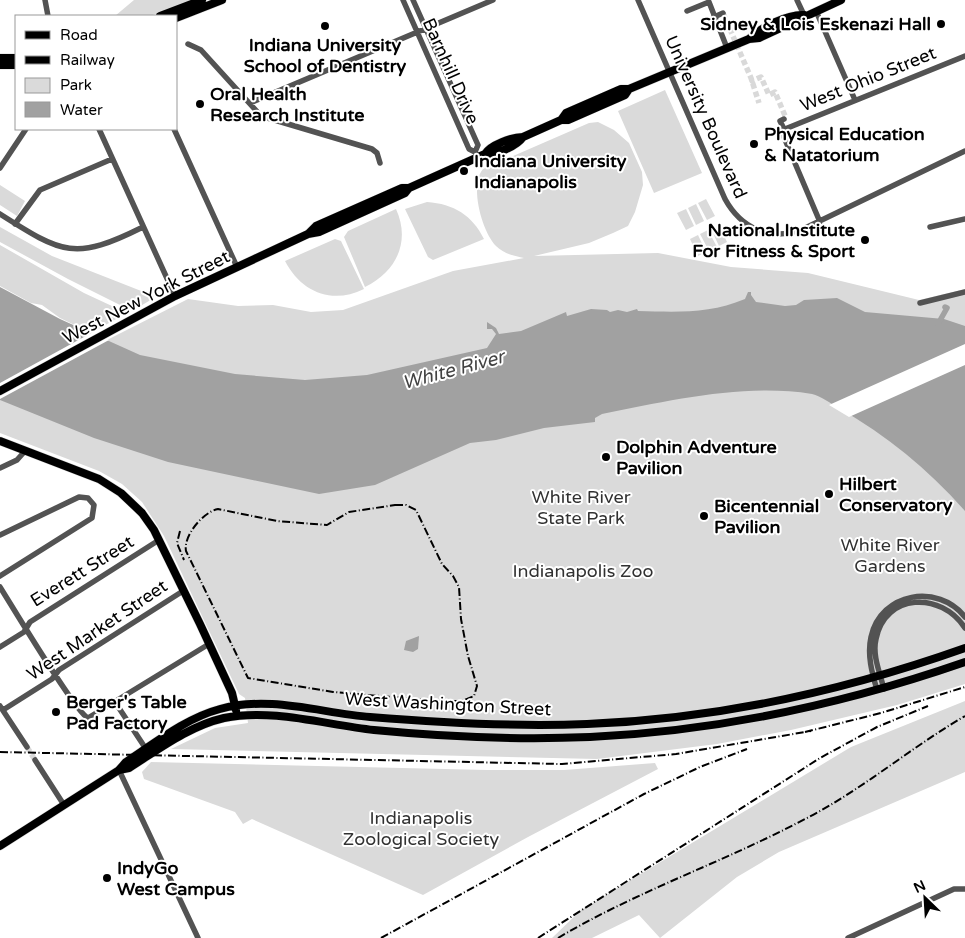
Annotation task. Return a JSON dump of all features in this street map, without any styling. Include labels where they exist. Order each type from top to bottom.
[{"type":"main road","points":[[163,15],[201,2],[222,0]]},
{"type":"main road","name":"West New York Street","points":[[0,391],[175,296],[236,267],[405,193],[409,188],[479,155],[491,155],[519,142],[523,137],[625,95],[629,89],[749,39],[759,38],[799,21],[816,10],[842,0]]},
{"type":"main road","points":[[178,17],[201,2]]},
{"type":"main road","points":[[0,58],[15,58]]},
{"type":"main road","points":[[0,65],[15,65]]},
{"type":"main road","points":[[0,441],[90,475],[115,488],[142,513],[159,540],[209,644],[232,693],[238,716]]},
{"type":"main road","name":"West Washington Street","points":[[0,846],[119,770],[126,762],[146,749],[199,717],[235,705],[260,703],[369,717],[478,724],[590,724],[642,720],[742,707],[877,676],[964,648]]},
{"type":"main road","name":"West Washington Street","points":[[119,770],[129,768],[198,727],[238,716],[266,715],[369,729],[441,736],[497,738],[590,737],[638,734],[723,723],[804,708],[880,689],[965,662]]},
{"type":"street","points":[[45,0],[48,15]]},
{"type":"street","name":"Barnhill Drive","points":[[403,0],[469,149],[479,155]]},
{"type":"street","name":"Barnhill Drive","points":[[412,0],[478,145],[479,155]]},
{"type":"street","points":[[250,103],[494,0]]},
{"type":"street","name":"University Boulevard","points":[[638,0],[725,199],[738,219],[760,232],[791,234],[820,222],[965,151]]},
{"type":"street","points":[[798,0],[804,16]]},
{"type":"street","points":[[687,11],[708,2],[728,48]]},
{"type":"street","points":[[816,10],[855,100]]},
{"type":"street","points":[[714,17],[723,13]]},
{"type":"street","points":[[188,44],[201,50],[261,116],[372,149],[377,153],[380,162]]},
{"type":"street","name":"West Ohio Street","points":[[820,222],[783,132],[855,100],[965,56]]},
{"type":"street","points":[[784,119],[780,121],[788,137],[791,139]]},
{"type":"street","points":[[0,168],[25,130]]},
{"type":"street","points":[[99,130],[175,296]]},
{"type":"street","points":[[174,130],[236,267]]},
{"type":"street","points":[[15,224],[38,191],[112,158]]},
{"type":"street","points":[[0,214],[51,244],[77,250],[102,246],[143,228]]},
{"type":"street","points":[[930,227],[965,219]]},
{"type":"street","points":[[920,303],[965,292]]},
{"type":"street","points":[[0,468],[17,460],[24,451]]},
{"type":"street","points":[[0,535],[81,497],[88,498],[94,503],[95,510],[92,518],[0,576]]},
{"type":"street","name":"Everett Street","points":[[0,648],[22,633],[30,622],[159,540]]},
{"type":"street","points":[[0,587],[82,714],[88,718],[209,644]]},
{"type":"street","name":"West Market Street","points":[[1,708],[183,591]]},
{"type":"street","points":[[880,689],[869,654],[871,635],[878,618],[891,606],[909,597],[928,596],[950,603],[965,617]]},
{"type":"street","points":[[877,676],[876,638],[884,620],[901,607],[914,602],[936,604],[954,614],[965,628]]},
{"type":"street","points":[[115,702],[146,749]]},
{"type":"street","points":[[1,708],[27,747]]},
{"type":"street","points":[[35,760],[64,805]]},
{"type":"street","points":[[119,770],[198,938]]},
{"type":"street","points":[[848,938],[954,889],[965,888]]},
{"type":"green space","points":[[134,0],[193,0],[153,15],[116,15]]},
{"type":"green space","points":[[665,90],[702,173],[654,193],[618,111]]},
{"type":"green space","name":"White River State Park","points":[[598,122],[614,130],[629,143],[642,172],[643,185],[635,212],[628,226],[613,233],[589,243],[534,256],[658,253],[731,267],[808,273],[919,300],[965,289],[965,684],[897,705],[791,730],[717,744],[597,759],[171,749],[215,728],[248,723],[245,698],[239,694],[164,536],[142,502],[122,484],[99,471],[0,433],[0,400],[107,340],[188,299],[238,306],[273,305],[311,312],[343,310],[453,271],[524,258],[502,251],[496,246],[486,230],[477,197],[479,176],[483,169],[589,123]]},
{"type":"green space","points":[[0,185],[25,201],[17,216],[0,205]]},
{"type":"green space","points":[[706,199],[715,216],[707,220],[698,203]]},
{"type":"green space","points":[[427,202],[446,205],[461,212],[474,223],[484,239],[433,260],[428,257],[405,209]]},
{"type":"green space","points":[[696,204],[704,221],[696,225],[688,208]]},
{"type":"green space","points":[[396,209],[402,233],[398,255],[385,273],[365,287],[344,237],[348,231]]},
{"type":"green space","points":[[686,209],[694,226],[686,230],[677,213]]},
{"type":"green space","points":[[719,225],[727,242],[719,246],[711,229]]},
{"type":"green space","points":[[0,227],[52,256],[154,296],[154,298],[132,311],[0,242]]},
{"type":"green space","points":[[708,230],[717,247],[709,251],[700,234]]},
{"type":"green space","points":[[698,235],[706,252],[698,256],[690,239]]},
{"type":"green space","points":[[335,239],[341,241],[364,289],[340,296],[318,293],[300,281],[285,261]]},
{"type":"green space","points":[[0,245],[84,293],[127,313],[91,333],[60,318],[42,305],[31,303],[0,286]]},
{"type":"green space","points":[[965,701],[965,772],[779,852],[737,877],[660,938],[639,915],[592,938],[552,938],[581,910],[851,747]]},
{"type":"green space","name":"Indianapolis Zoological Society","points":[[151,762],[487,770],[564,770],[655,763],[658,769],[528,837],[423,895],[252,819],[243,824],[235,812],[144,779],[142,772]]},
{"type":"water","name":"White River","points":[[0,287],[60,319],[140,355],[235,374],[305,380],[367,375],[487,348],[496,334],[492,329],[487,329],[487,322],[496,328],[499,334],[521,331],[566,312],[567,316],[591,309],[607,310],[610,312],[618,310],[627,312],[637,309],[638,311],[666,312],[706,310],[745,299],[748,292],[751,292],[756,302],[785,306],[796,305],[804,300],[837,298],[865,312],[944,319],[965,326],[965,511],[922,467],[874,430],[819,396],[786,391],[733,392],[680,399],[602,414],[595,418],[595,422],[544,428],[496,440],[470,443],[375,485],[319,494],[168,462],[94,438],[0,400]]},
{"type":"water","points":[[419,636],[418,649],[413,652],[404,650],[406,641]]},
{"type":"pier","points":[[93,332],[109,340],[0,399],[0,383]]},
{"type":"pier","points":[[965,344],[965,365],[849,417],[829,405]]},
{"type":"waterway","points":[[938,324],[947,308],[945,307]]},
{"type":"tunnel","points":[[723,13],[751,78],[759,103]]},
{"type":"tunnel","points":[[751,78],[752,81],[761,77],[769,95],[775,92],[786,118],[784,119]]},
{"type":"tunnel","points":[[27,747],[35,760]]},
{"type":"railway","points":[[395,505],[406,505],[416,510],[442,564],[453,576],[459,587],[461,619],[468,656],[477,686],[474,696],[462,701],[438,701],[333,692],[248,678],[186,551],[186,545],[191,532],[200,520],[218,509],[277,521],[327,525],[349,512],[395,505]]},
{"type":"railway","points":[[180,531],[177,543],[184,560]]},
{"type":"railway","points":[[805,732],[881,713],[965,687]]},
{"type":"railway","points":[[538,938],[820,758],[877,727],[928,706]]},
{"type":"railway","points":[[558,938],[588,921],[774,835],[826,808],[965,716]]},
{"type":"railway","points":[[0,752],[562,764],[676,754],[811,731]]},
{"type":"railway","points":[[381,938],[644,794],[700,767],[747,749]]},
{"type":"place","name":"Sidney & Lois Eskenazi Hall","points":[[941,24]]},
{"type":"place","name":"Indiana University School of Dentistry","points":[[325,26]]},
{"type":"place","name":"Oral Health Research Institute","points":[[200,104]]},
{"type":"place","name":"Physical Education & Natatorium","points":[[754,144]]},
{"type":"place","name":"Indiana University Indianapolis","points":[[464,171]]},
{"type":"place","name":"National Institute For Fitness & Sport","points":[[865,240]]},
{"type":"place","name":"Dolphin Adventure Pavilion","points":[[606,457]]},
{"type":"place","name":"Hilbert Conservatory","points":[[829,494]]},
{"type":"place","name":"Bicentennial Pavilion","points":[[704,516]]},
{"type":"place","name":"Berger's Table Pad Factory","points":[[56,712]]},
{"type":"place","name":"IndyGo West Campus","points":[[107,878]]},
{"type":"park label","name":"White River Gardens","points":[[890,555]]},
{"type":"park label","name":"Indianapolis Zoo","points":[[583,571]]}]
